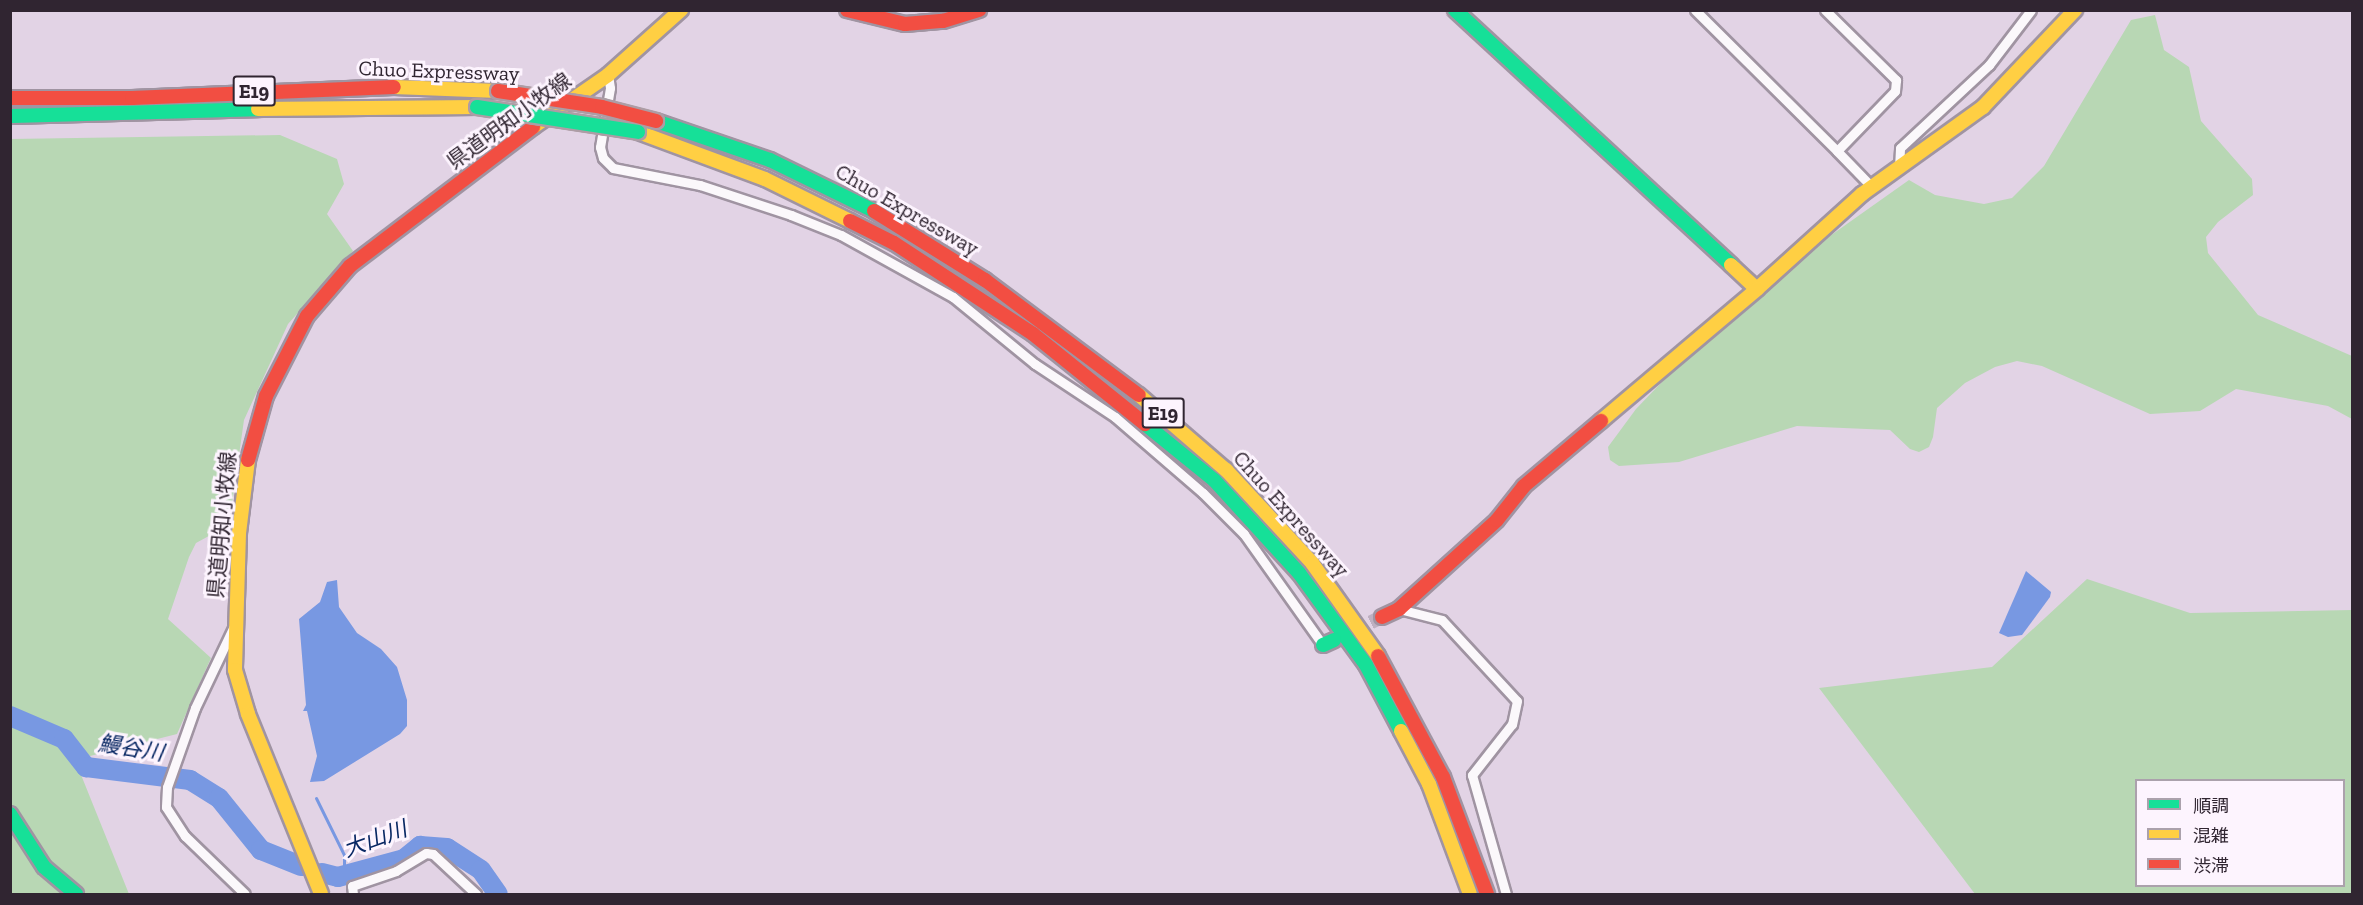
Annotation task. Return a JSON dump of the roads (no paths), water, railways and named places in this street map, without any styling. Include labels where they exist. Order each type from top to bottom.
[{"type":"main road","name":"県道明知小牧線","points":[[321,894],[248,714],[235,670],[238,533],[249,448],[266,396],[307,315],[350,266],[512,142],[608,75],[681,10]]},
{"type":"main road","points":[[847,10],[905,24],[943,21],[979,10]]},
{"type":"main road","points":[[1455,10],[1757,289]]},
{"type":"main road","points":[[1382,617],[1399,609],[1497,519],[1524,486],[1757,289],[1872,187],[1983,107],[2075,10]]},
{"type":"main road","name":"Chuo Expressway","points":[[10,98],[132,98],[393,87],[498,91],[602,107],[656,121],[770,160],[849,197],[900,226],[985,280],[1106,367],[1226,470],[1312,563],[1379,657],[1443,777],[1487,894]]},
{"type":"main road","name":"Chuo Expressway","points":[[10,116],[393,105],[477,107],[638,132],[765,179],[894,243],[1033,334],[1214,480],[1299,573],[1366,666],[1429,784],[1470,894]]},
{"type":"main road","points":[[10,814],[44,867],[76,894]]},
{"type":"street","points":[[1695,10],[1872,187]]},
{"type":"street","points":[[1825,10],[1896,80],[1895,91],[1837,151]]},
{"type":"street","points":[[1899,168],[1900,148],[1989,65],[2031,10]]},
{"type":"street","points":[[608,75],[610,88],[600,147],[603,158],[613,168],[700,185],[791,215],[841,235],[953,297],[1035,364],[1115,417],[1203,493],[1244,534],[1328,643]]},
{"type":"street","points":[[1399,609],[1442,620],[1517,701],[1512,724],[1472,775],[1506,894]]},
{"type":"street","points":[[235,624],[180,749],[167,787],[166,807],[175,823],[245,894]]},
{"type":"street","points":[[353,894],[352,885],[396,872],[426,853],[433,854],[476,894]]},
{"type":"water","points":[[2026,571],[2051,592],[2050,597],[2022,635],[2008,637],[1999,633]]},
{"type":"water","points":[[337,580],[339,607],[357,633],[381,649],[397,667],[407,700],[407,726],[400,734],[324,781],[310,782],[317,756],[307,711],[303,711],[306,705],[299,619],[320,602],[327,582]]},
{"type":"waterway","name":"鰻谷川","points":[[10,716],[64,739],[86,767],[190,780],[219,798],[261,850],[301,866]]},
{"type":"waterway","points":[[316,798],[344,855],[344,876]]},
{"type":"waterway","name":"大山川","points":[[322,873],[338,877],[404,859],[420,846],[447,848],[481,870],[498,894]]},
{"type":"tunnel","points":[[1352,632],[1382,617]]}]
